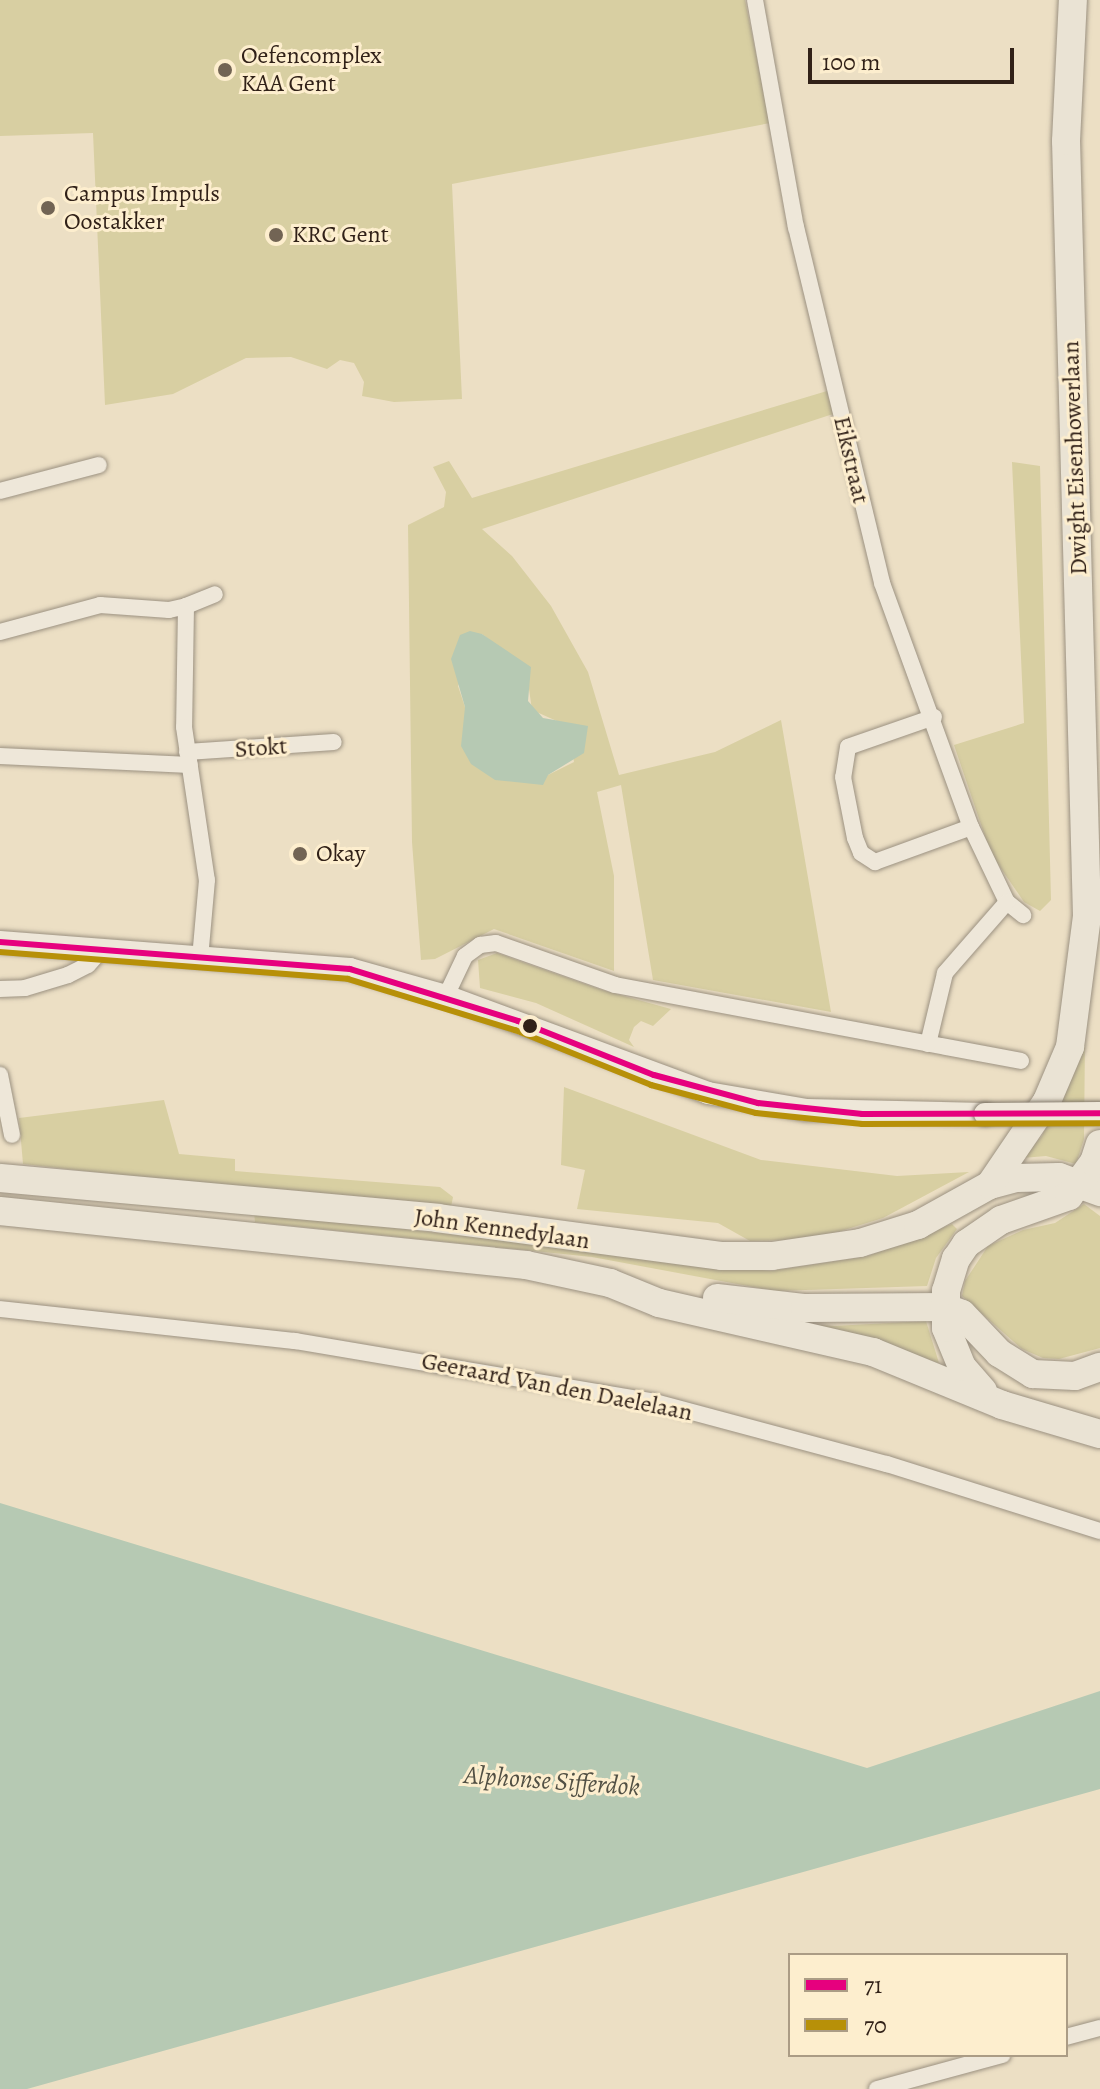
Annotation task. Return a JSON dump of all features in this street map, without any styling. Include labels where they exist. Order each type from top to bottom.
[{"type":"highway","name":"Dwight Eisenhowerlaan","points":[[1073,0],[1067,212],[1087,916]]},
{"type":"highway","points":[[1087,916],[1100,989]]},
{"type":"highway","name":"John Kennedylaan","points":[[990,1185],[1047,1101],[1070,1047],[1087,916]]},
{"type":"highway","name":"John Kennedylaan","points":[[1091,1187],[1100,1144]]},
{"type":"highway","name":"John Kennedylaan","points":[[0,1178],[437,1218],[722,1256],[772,1256],[860,1243],[918,1225],[990,1185],[1037,1175],[1091,1187]]},
{"type":"highway","name":"John Kennedylaan","points":[[986,1395],[951,1348],[944,1307],[949,1277],[966,1244],[1001,1220],[1056,1203],[1091,1187]]},
{"type":"highway","name":"John Kennedylaan","points":[[0,1211],[459,1256],[610,1283],[659,1303],[873,1352],[1022,1412],[1100,1434]]},
{"type":"highway","points":[[610,1283],[762,1305],[944,1307],[962,1314],[999,1353],[1033,1374],[1075,1376],[1100,1367]]},
{"type":"street","name":"Eikstraat","points":[[755,0],[796,227],[882,583],[934,717],[971,827],[1007,902],[1023,915]]},
{"type":"street","points":[[0,491],[99,465]]},
{"type":"street","points":[[0,632],[100,605],[169,610],[215,594]]},
{"type":"street","points":[[186,606],[188,758],[207,880],[200,958]]},
{"type":"street","points":[[934,717],[848,747],[843,777],[855,838],[861,853],[875,862],[971,827]]},
{"type":"street","name":"Stokt","points":[[0,756],[188,758],[334,742]]},
{"type":"street","points":[[928,1044],[945,973],[1007,902]]},
{"type":"street","points":[[0,942],[350,969],[446,996],[708,1093],[806,1110],[1100,1113]]},
{"type":"street","points":[[446,996],[465,956],[480,945],[496,943],[615,985],[1021,1061]]},
{"type":"street","points":[[0,989],[25,988],[68,975],[88,965],[102,949]]},
{"type":"street","points":[[0,1075],[12,1135]]},
{"type":"street","name":"Geeraard Van den Daelelaan","points":[[0,1309],[295,1341],[631,1397],[873,1460],[1100,1531]]},
{"type":"street","points":[[1068,2036],[1100,2028]]},
{"type":"street","points":[[877,2089],[995,2057]]},
{"type":"shaded area","name":"KRC Gent","points":[[0,0],[745,0],[770,123],[452,184],[462,399],[394,402],[362,396],[364,382],[354,363],[340,360],[327,369],[291,357],[246,358],[173,394],[105,405],[93,133],[0,136]]},
{"type":"shaded area","points":[[827,391],[833,414],[482,529],[512,556],[551,606],[588,672],[619,775],[715,752],[781,720],[831,1012],[653,980],[621,785],[597,792],[614,876],[614,971],[494,929],[435,959],[421,960],[412,842],[408,525],[444,507],[446,492],[433,467],[449,461],[472,498]],"holes":[[[482,634],[526,668],[532,710],[568,726],[574,762],[548,775],[465,707],[458,686]]]},
{"type":"shaded area","points":[[1012,462],[1040,466],[1051,900],[1040,911],[1024,902],[991,854],[954,745],[1024,723]]},
{"type":"shaded area","points":[[497,953],[602,990],[671,1009],[653,1026],[641,1021],[634,1027],[629,1040],[634,1047],[536,1003],[480,988],[478,960]]},
{"type":"shaded area","points":[[1085,1039],[1084,1139],[1076,1164],[1046,1156],[1022,1158],[1042,1136]]},
{"type":"shaded area","points":[[564,1087],[761,1160],[897,1176],[969,1172],[883,1218],[828,1235],[785,1240],[750,1241],[718,1223],[577,1209],[585,1170],[561,1165]]},
{"type":"shaded area","points":[[164,1100],[179,1154],[235,1159],[235,1171],[440,1187],[453,1197],[450,1212],[23,1164],[19,1118]]},
{"type":"shaded area","points":[[1084,1204],[1100,1216],[1100,1348],[1059,1359],[1043,1358],[1022,1349],[962,1296],[965,1281],[988,1246],[1023,1230],[1055,1223]]},
{"type":"shaded area","points":[[254,1212],[770,1271],[868,1256],[952,1224],[957,1229],[936,1258],[927,1286],[775,1291],[592,1257],[255,1222]]},
{"type":"shaded area","points":[[926,1321],[939,1363],[807,1324],[834,1326]]},
{"type":"water","points":[[470,631],[482,634],[531,667],[528,701],[543,718],[588,726],[584,753],[548,775],[543,785],[495,780],[471,764],[461,746],[465,707],[451,659],[460,635]]},
{"type":"water","name":"Alphonse Sifferdok","points":[[0,1503],[867,1768],[1100,1691],[1100,1789],[27,2089],[0,2089]]},
{"type":"transit line","name":"71","points":[[0,942],[350,969],[518,1021],[654,1075],[758,1103],[862,1114],[1100,1113]]},
{"type":"transit line","name":"70","points":[[0,952],[348,979],[515,1030],[651,1085],[756,1113],[862,1124],[1100,1123]]},
{"type":"place","name":"Oefencomplex KAA Gent","points":[[225,70]]},
{"type":"place","name":"Campus Impuls Oostakker","points":[[48,208]]},
{"type":"place","name":"KRC Gent","points":[[276,235]]},
{"type":"place","name":"Okay","points":[[300,854]]}]
